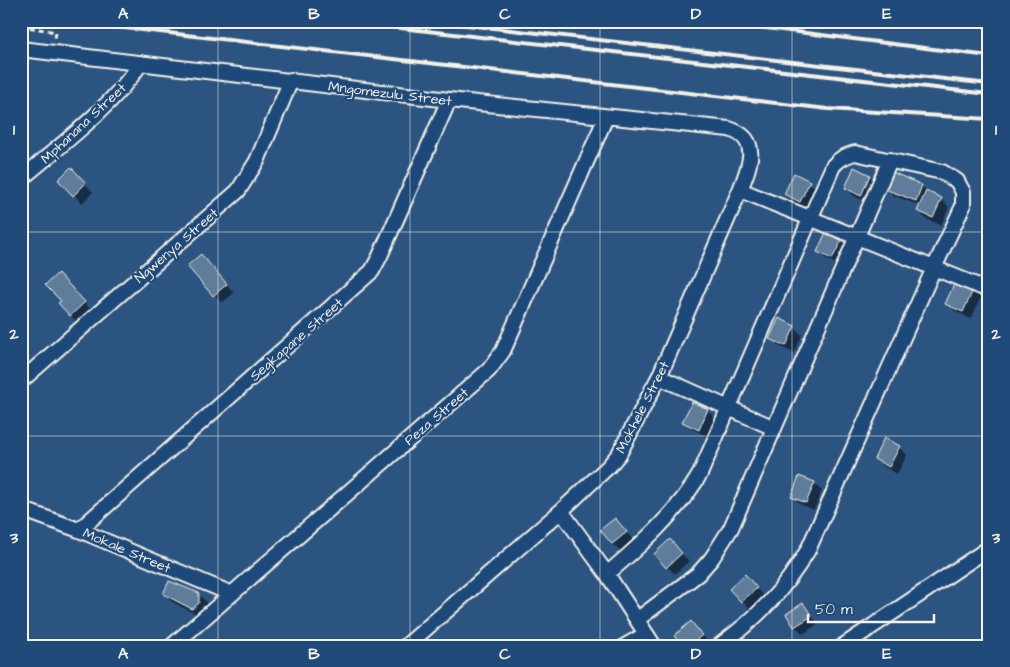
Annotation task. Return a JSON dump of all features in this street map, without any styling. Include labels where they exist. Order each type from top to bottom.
[{"type":"street","name":"Mngomezulu Street","points":[[21,49],[449,100],[729,129],[741,136],[751,150]]},
{"type":"street","name":"Mphanana Street","points":[[21,179],[97,113],[122,88],[141,63]]},
{"type":"street","name":"Ngwenya Street","points":[[21,381],[238,191],[257,161],[291,80]]},
{"type":"street","name":"Segkapane Street","points":[[79,530],[372,271],[449,100]]},
{"type":"street","name":"Peza Street","points":[[172,646],[496,362],[503,351],[606,117]]},
{"type":"street","name":"Mokhele Street","points":[[406,646],[561,511],[609,466],[619,454],[659,377],[740,190],[751,159],[751,150]]},
{"type":"street","points":[[607,574],[634,550],[684,497],[700,474],[833,166],[838,160],[854,153],[942,172],[956,181],[963,192],[963,206],[808,550],[793,575],[775,598],[757,616],[719,646]]},
{"type":"street","points":[[638,618],[698,574],[712,558],[731,528],[890,160]]},
{"type":"street","points":[[740,190],[981,287]]},
{"type":"street","points":[[659,377],[774,428]]},
{"type":"street","name":"Mokale Street","points":[[21,508],[79,530],[232,594]]},
{"type":"street","points":[[561,511],[638,618],[650,640],[625,646]]},
{"type":"street","points":[[843,646],[989,548]]},
{"type":"path","points":[[21,26],[56,32]]},
{"type":"building","points":[[71,167],[86,183],[73,196],[58,180]]},
{"type":"building","points":[[854,167],[870,175],[861,196],[845,188]]},
{"type":"building","points":[[892,172],[922,185],[916,201],[885,189]]},
{"type":"building","points":[[794,173],[810,181],[800,202],[784,194]]},
{"type":"building","points":[[926,191],[942,198],[933,218],[917,211]]},
{"type":"building","points":[[826,232],[842,240],[832,259],[817,252]]},
{"type":"building","points":[[201,254],[227,284],[213,296],[187,266]]},
{"type":"building","points":[[58,273],[85,302],[70,316],[58,303],[61,301],[45,285]]},
{"type":"building","points":[[956,280],[974,288],[963,312],[945,304]]},
{"type":"building","points":[[779,318],[795,326],[786,346],[769,339]]},
{"type":"building","points":[[692,402],[708,409],[699,430],[682,422]]},
{"type":"building","points":[[884,438],[900,446],[889,467],[874,459]]},
{"type":"building","points":[[799,476],[815,482],[806,503],[791,497]]},
{"type":"building","points":[[615,518],[627,532],[612,544],[600,530]]},
{"type":"building","points":[[670,539],[682,553],[666,568],[654,554]]},
{"type":"building","points":[[745,574],[757,588],[741,602],[729,589]]},
{"type":"building","points":[[169,581],[199,593],[199,603],[192,609],[163,594]]},
{"type":"building","points":[[803,603],[812,616],[794,627],[786,614]]},
{"type":"building","points":[[691,621],[702,635],[690,646],[683,646],[674,636]]},
{"type":"railway","points":[[64,21],[828,109],[989,119]]},
{"type":"railway","points":[[338,21],[989,94]]},
{"type":"railway","points":[[431,21],[989,84]]},
{"type":"railway","points":[[710,21],[989,56]]}]
